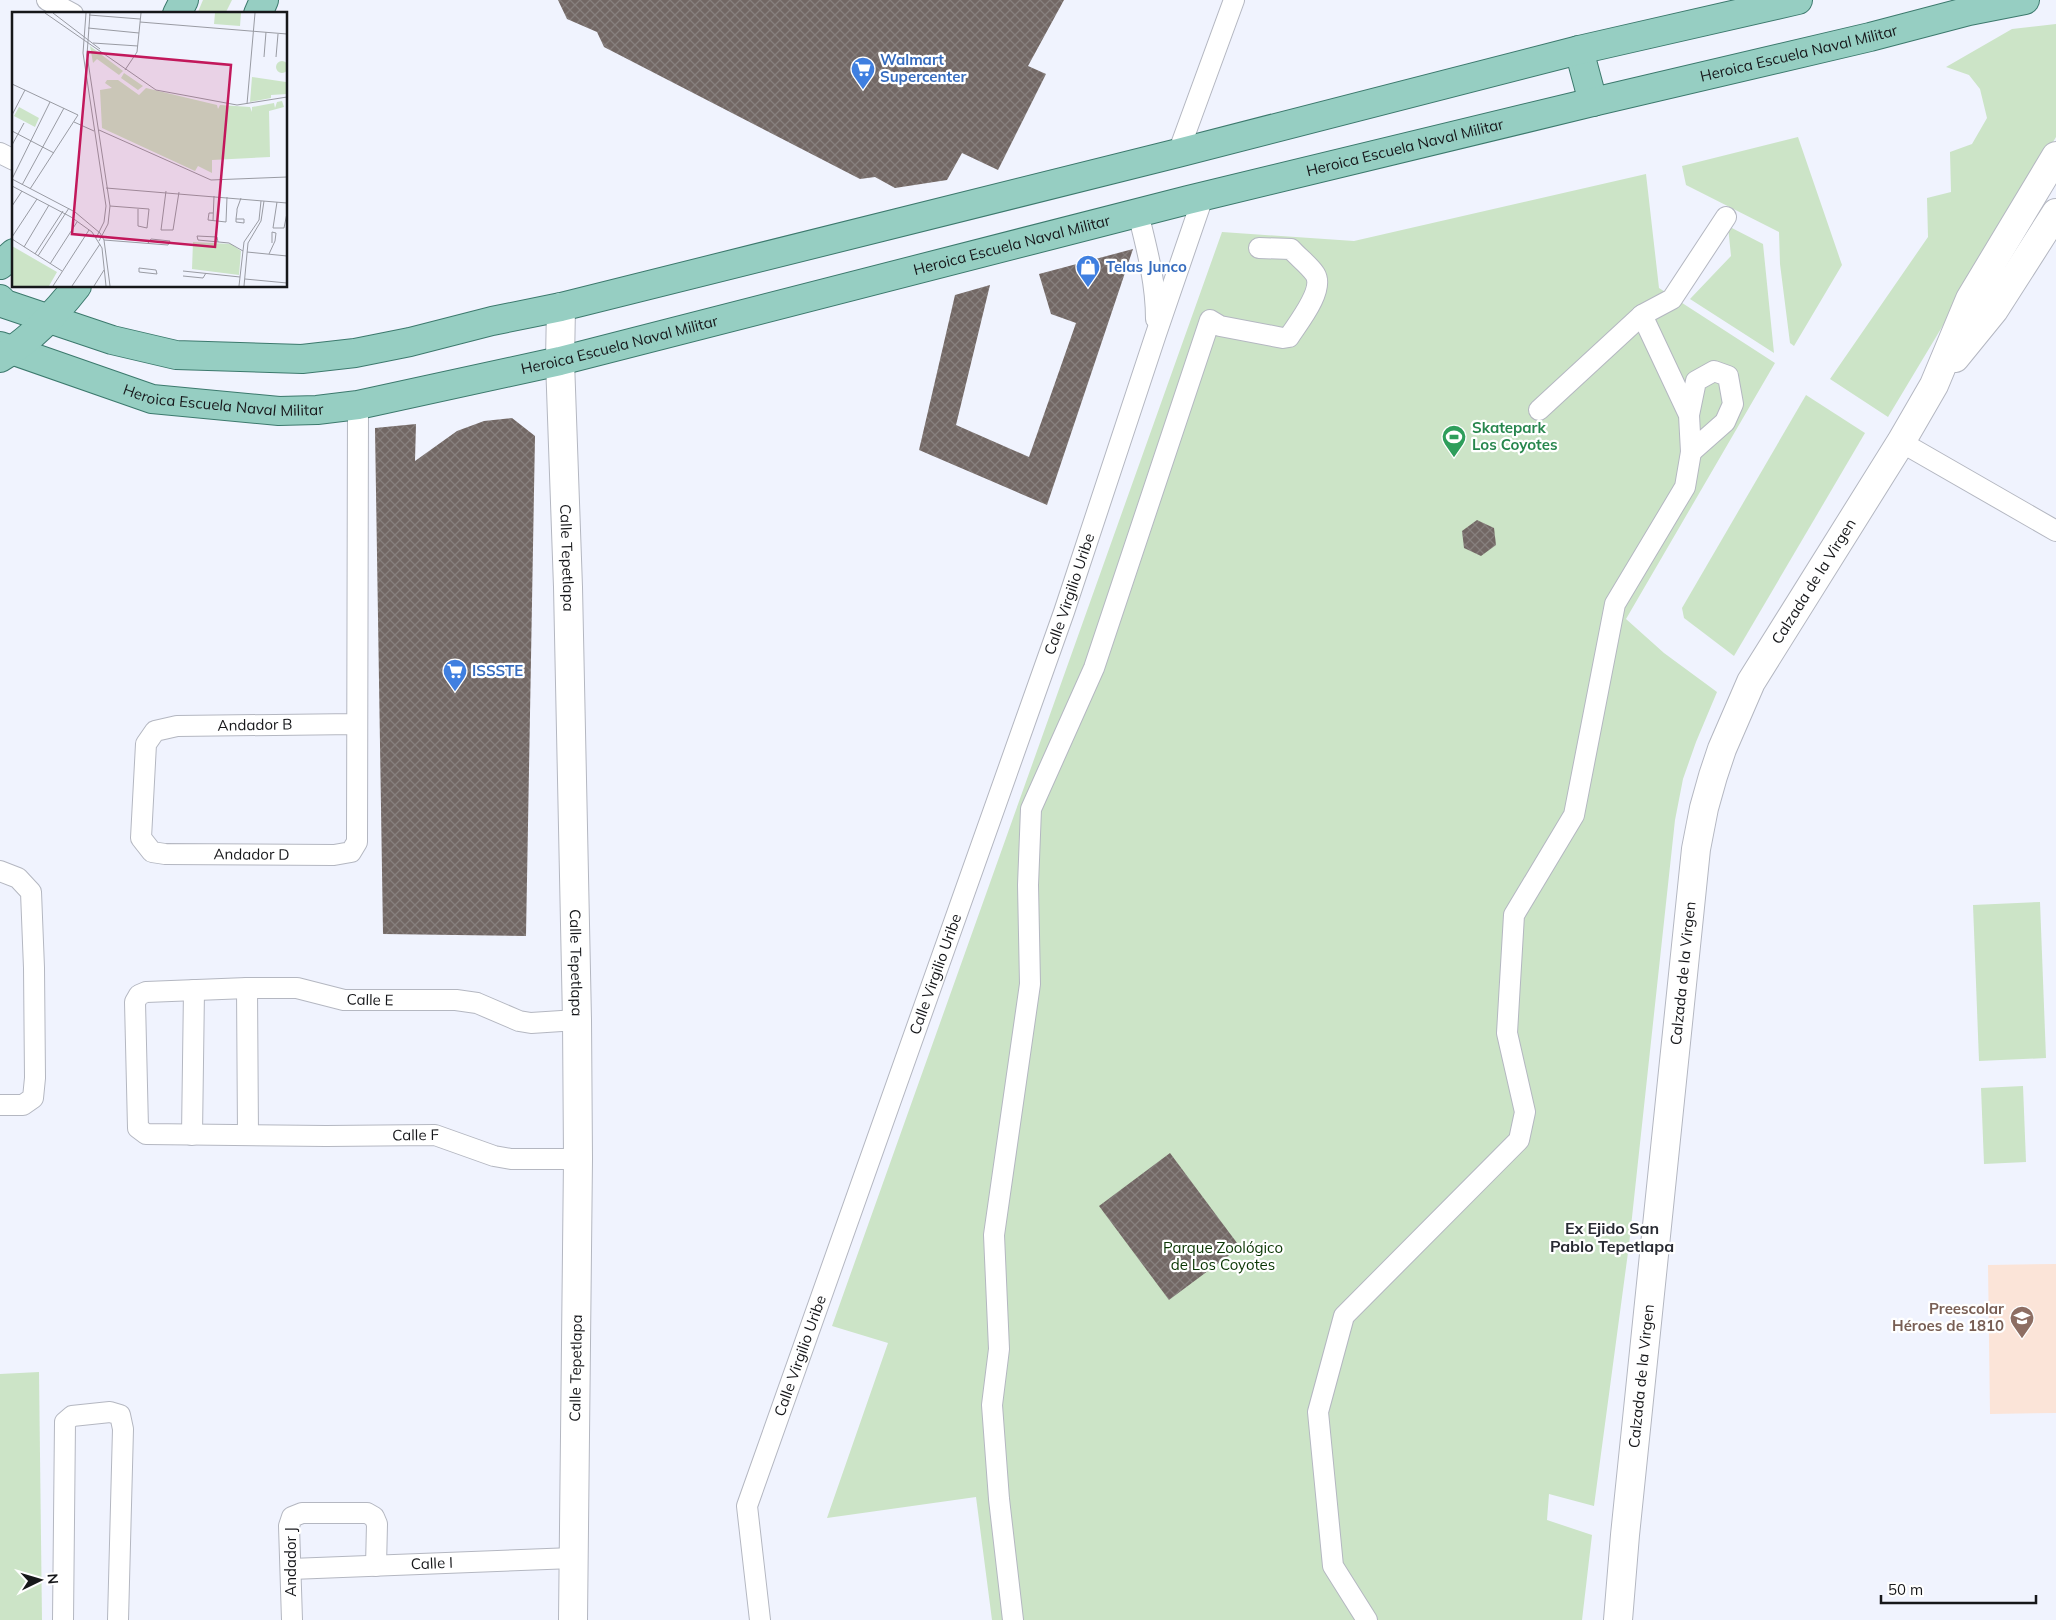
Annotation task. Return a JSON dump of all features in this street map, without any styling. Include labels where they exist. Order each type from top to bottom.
[{"type":"main road","points":[[178,12],[184,0]]},
{"type":"main road","points":[[259,12],[264,0]]},
{"type":"main road","points":[[0,299],[5,304],[112,340],[176,355],[302,359],[355,353],[561,307],[1178,153],[1579,50],[1798,0]]},
{"type":"main road","name":"Heroica Escuela Naval Militar","points":[[4,351],[152,399],[279,411],[317,410],[358,405],[560,361],[1138,213],[1593,102],[1870,37],[1969,11],[2025,0]]},
{"type":"main road","points":[[1579,50],[1593,102]]},
{"type":"main road","name":"Calzada de la Virgen","points":[[1618,1620],[1681,987],[1696,849],[1704,808],[1722,749],[1751,682],[1901,442],[1934,385],[1970,299],[2056,156]]},
{"type":"main road","name":"Calzada de la Virgen","points":[[1934,385],[1994,310],[2056,213]]},
{"type":"main road","points":[[0,265],[12,255]]},
{"type":"main road","points":[[4,351],[50,319],[75,288]]},
{"type":"main road","name":"Calle Tepetlapa","points":[[561,307],[560,361],[577,1020],[578,1159],[573,1620]]},
{"type":"street","points":[[47,0],[69,12]]},
{"type":"street","points":[[1178,153],[1234,0]]},
{"type":"street","points":[[0,153],[12,159]]},
{"type":"street","name":"Calle Virgilio Uribe","points":[[760,1620],[747,1506],[1064,612],[1203,197]]},
{"type":"street","name":"Calle Virgilio Uribe","points":[[1138,213],[1151,263],[1155,290],[1156,334]]},
{"type":"street","points":[[1539,410],[1642,315],[1672,300],[1726,217]]},
{"type":"street","points":[[1014,1620],[999,1499],[992,1405],[999,1348],[994,1235],[1030,984],[1028,885],[1031,809],[1094,668],[1210,320],[1220,326],[1283,338],[1289,337],[1316,294],[1318,283],[1316,275],[1291,249],[1258,248]]},
{"type":"street","points":[[1642,315],[1689,415]]},
{"type":"street","points":[[1367,1620],[1333,1566],[1318,1412],[1344,1316],[1520,1140],[1525,1112],[1507,1033],[1514,915],[1574,815],[1615,604],[1685,487],[1691,452],[1689,415],[1696,381],[1714,370],[1728,376],[1733,404],[1725,422],[1691,452]]},
{"type":"street","points":[[356,724],[358,405]]},
{"type":"street","points":[[1901,442],[2056,531]]},
{"type":"street","name":"Andador B","points":[[152,852],[141,838],[146,744],[155,732],[177,726],[356,724]]},
{"type":"street","name":"Andador D","points":[[152,852],[165,854],[334,855],[350,852],[357,842],[356,724]]},
{"type":"street","points":[[0,870],[18,878],[30,892],[34,968],[35,1078],[34,1098],[23,1105],[0,1105]]},
{"type":"street","points":[[247,988],[248,1134]]},
{"type":"street","name":"Calle E","points":[[135,1002],[139,995],[146,992],[297,988],[344,1000],[456,1000],[470,1002],[493,1008],[519,1021],[530,1023],[577,1020]]},
{"type":"street","points":[[192,1134],[194,990]]},
{"type":"street","name":"Calle F","points":[[135,1002],[138,1128],[146,1134],[435,1135],[494,1156],[512,1159],[578,1159]]},
{"type":"street","points":[[63,1620],[65,1422],[72,1416],[110,1412],[120,1415],[123,1429],[118,1620]]},
{"type":"street","name":"Andador J","points":[[292,1620],[289,1526],[292,1517],[302,1513],[367,1514],[374,1517],[377,1524],[376,1566]]},
{"type":"street","name":"Calle I","points":[[291,1569],[573,1558]]},
{"type":"shaded area","name":"Preescolar Héroes de 1810","points":[[2056,1264],[2056,1413],[1990,1414],[1988,1265]]},
{"type":"green space","points":[[203,0],[232,0],[226,12],[198,12]]},
{"type":"green space","points":[[2056,24],[2056,137],[1888,417],[1830,379],[1928,237],[1927,198],[1951,192],[1950,152],[1972,144],[1987,118],[1980,89],[1969,75],[1946,67],[2012,29]]},
{"type":"green space","points":[[1798,137],[1842,265],[1794,346],[1790,343],[1780,264],[1779,232],[1686,185],[1682,166]]},
{"type":"green space","name":"Parque Zoológico de Los Coyotes","points":[[1646,174],[1659,288],[1775,363],[1626,619],[1664,653],[1717,692],[1683,779],[1675,820],[1629,1245],[1594,1506],[1549,1494],[1547,1520],[1592,1535],[1582,1620],[992,1620],[976,1497],[827,1518],[888,1343],[832,1326],[1222,232],[1354,241]]},
{"type":"green space","points":[[1728,226],[1763,244],[1774,353],[1690,299],[1731,256]]},
{"type":"green space","points":[[1806,395],[1865,433],[1734,656],[1684,618],[1682,608]]},
{"type":"green space","points":[[2040,902],[2046,1058],[1979,1061],[1973,905]]},
{"type":"green space","points":[[2023,1086],[2026,1162],[1984,1164],[1981,1088]]},
{"type":"green space","points":[[39,1372],[42,1620],[0,1620],[0,1374]]},
{"type":"building","name":"Walmart Supercenter","points":[[558,0],[1064,0],[1028,66],[1046,74],[998,170],[962,153],[947,180],[895,188],[875,177],[860,179],[604,47],[597,32],[567,19]]},
{"type":"building","points":[[1133,249],[1047,505],[919,450],[955,295],[990,285],[956,425],[1029,457],[1076,323],[1051,314],[1039,274]]},
{"type":"building","name":"ISSSTE","points":[[512,418],[535,436],[526,936],[383,934],[375,428],[416,424],[415,461],[457,431],[484,421]]},
{"type":"building","points":[[1477,520],[1494,528],[1496,545],[1481,556],[1464,548],[1462,531]]},
{"type":"building","points":[[1170,1153],[1240,1247],[1169,1300],[1099,1206]]},
{"type":"place","name":"Walmart Supercenter","points":[[863,90]]},
{"type":"place","name":"Telas Junco","points":[[1088,288]]},
{"type":"place","name":"Skatepark Los Coyotes","points":[[1454,458]]},
{"type":"place","name":"ISSSTE","points":[[455,692]]},
{"type":"place","name":"Preescolar Héroes de 1810","points":[[2022,1339]]},
{"type":"district","name":"Ex Ejido San Pablo Tepetlapa","points":[[1612,1237]]}]
